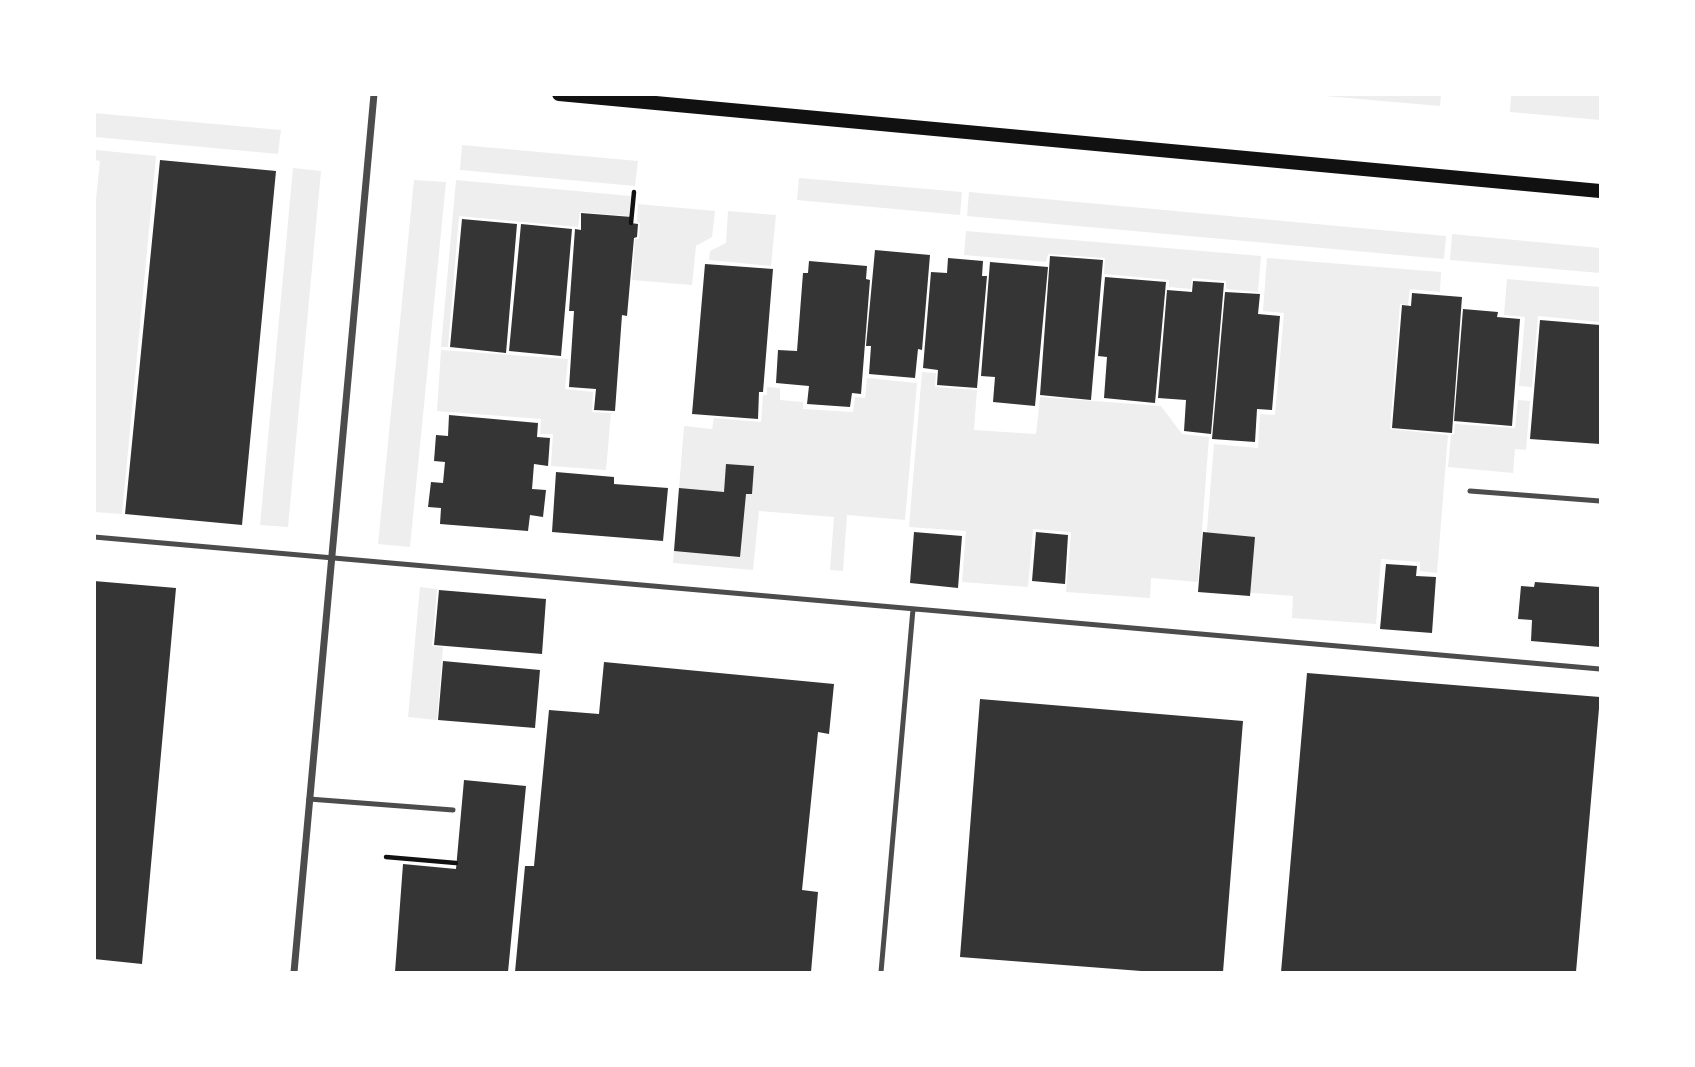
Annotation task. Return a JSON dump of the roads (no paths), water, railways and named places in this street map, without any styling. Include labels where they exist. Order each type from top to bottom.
[{"type":"main road","points":[[559,94],[1601,191]]},
{"type":"street","points":[[294,972],[374,94]]},
{"type":"lane","points":[[1470,491],[1601,501]]},
{"type":"lane","points":[[94,537],[1601,669]]},
{"type":"lane","points":[[881,972],[913,609]]},
{"type":"lane","points":[[309,799],[453,810]]}]
